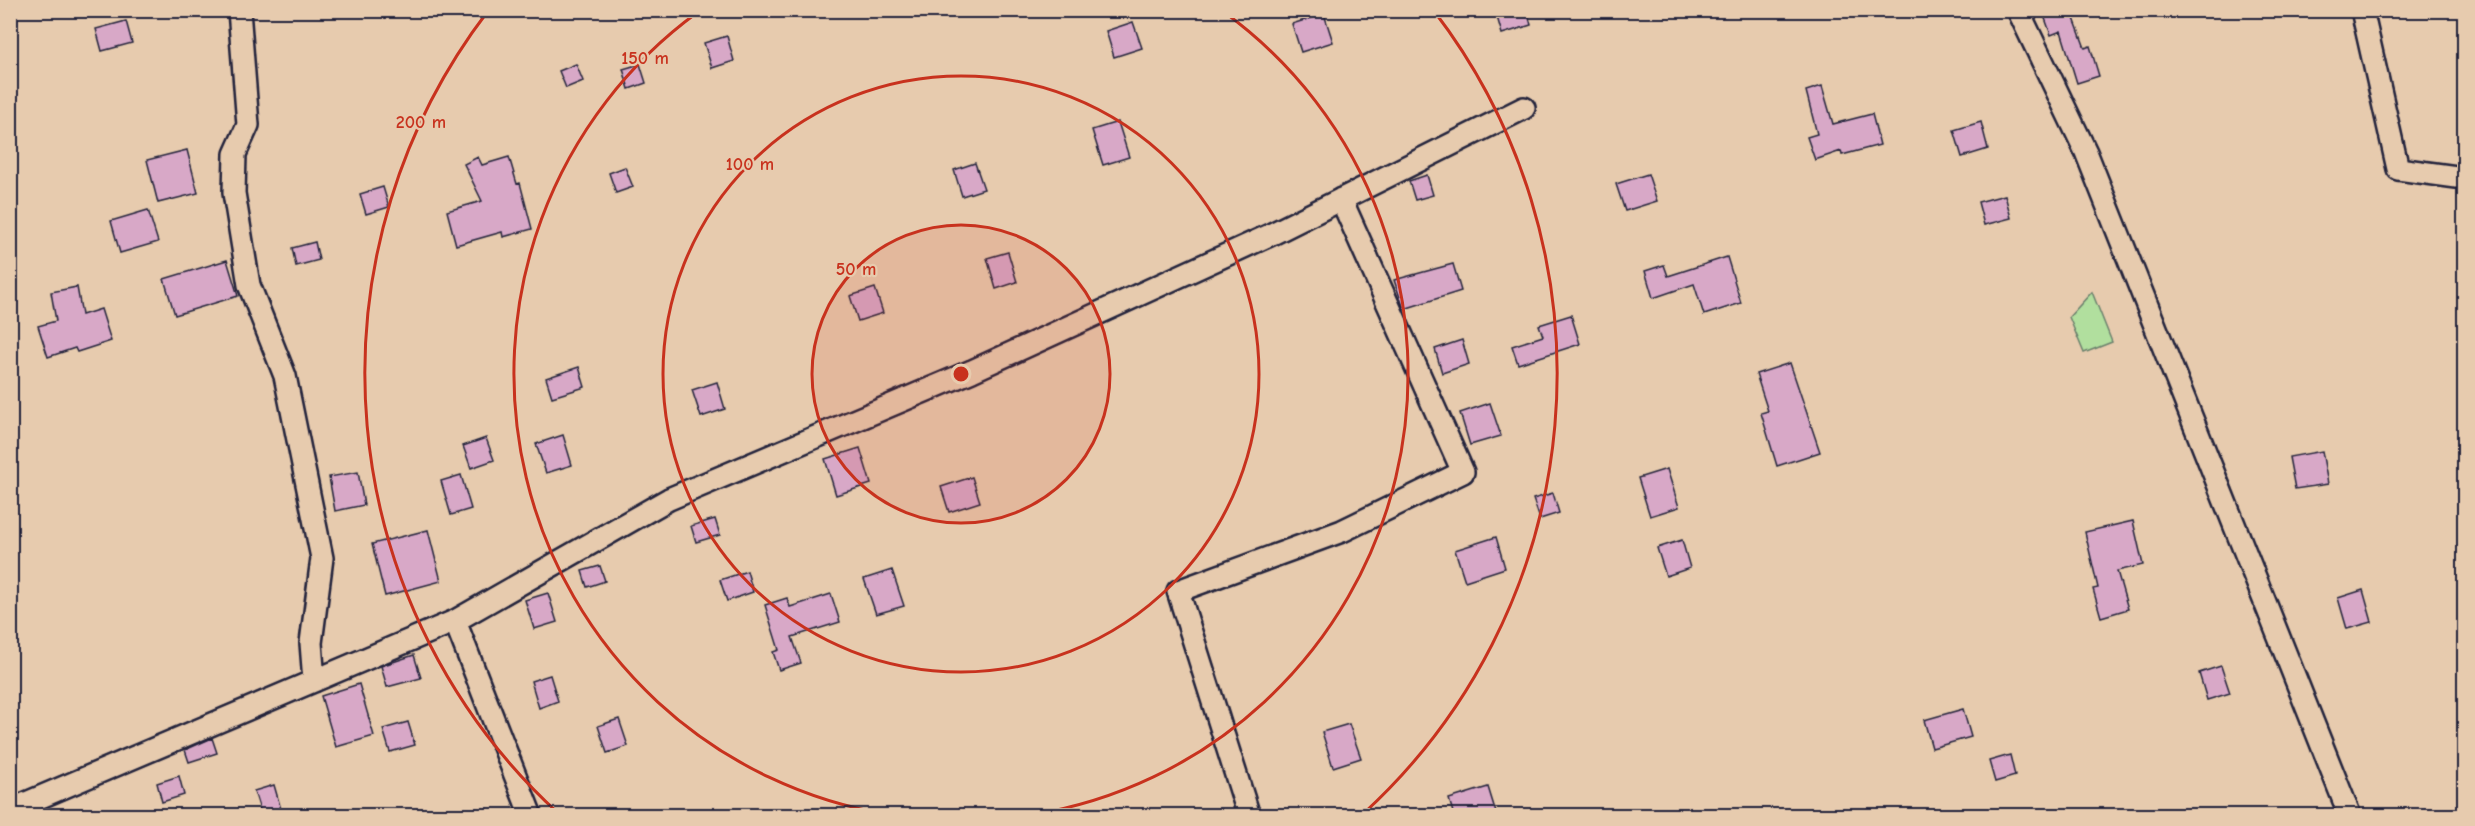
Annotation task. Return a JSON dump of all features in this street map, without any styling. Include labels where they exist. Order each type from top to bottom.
[{"type":"street","points":[[239,10],[248,125],[235,154],[234,193],[249,285],[285,376],[322,558],[311,643],[314,681]]},
{"type":"street","points":[[2018,10],[2086,152],[2350,816]]},
{"type":"street","points":[[2362,10],[2398,169],[2464,178]]},
{"type":"street","points":[[10,810],[455,621],[669,499],[972,371],[1341,199],[1524,108]]},
{"type":"street","points":[[1249,816],[1178,591],[1342,531],[1463,472],[1341,199]]},
{"type":"street","points":[[455,621],[531,816]]},
{"type":"green space","points":[[2092,292],[2112,342],[2084,353],[2069,317]]},
{"type":"building","points":[[1495,10],[1527,10],[1531,25],[1502,34]]},
{"type":"building","points":[[2042,10],[2071,10],[2085,48],[2090,46],[2099,76],[2077,83],[2061,31],[2051,35]]},
{"type":"building","points":[[1324,14],[1333,42],[1301,52],[1292,24]]},
{"type":"building","points":[[126,21],[132,43],[102,51],[96,29]]},
{"type":"building","points":[[1133,22],[1142,48],[1114,57],[1106,31]]},
{"type":"building","points":[[727,36],[734,61],[712,68],[704,43]]},
{"type":"building","points":[[576,64],[583,81],[566,88],[559,71]]},
{"type":"building","points":[[640,64],[646,83],[629,89],[623,69]]},
{"type":"building","points":[[1822,86],[1833,124],[1872,114],[1880,145],[1842,155],[1841,151],[1815,160],[1807,137],[1817,134],[1806,91]]},
{"type":"building","points":[[1118,122],[1129,157],[1103,165],[1092,130]]},
{"type":"building","points":[[1981,122],[1988,149],[1962,157],[1954,130]]},
{"type":"building","points":[[187,150],[198,193],[158,203],[147,160]]},
{"type":"building","points":[[478,157],[482,165],[509,157],[517,184],[520,183],[532,229],[503,237],[502,232],[456,245],[447,211],[482,201],[464,164]]},
{"type":"building","points":[[975,163],[984,189],[962,196],[954,170]]},
{"type":"building","points":[[625,167],[633,187],[616,193],[609,173]]},
{"type":"building","points":[[1648,174],[1657,201],[1625,211],[1616,184]]},
{"type":"building","points":[[1427,175],[1433,195],[1415,200],[1409,181]]},
{"type":"building","points":[[383,187],[389,207],[366,214],[360,194]]},
{"type":"building","points":[[2005,195],[2011,218],[1984,225],[1978,202]]},
{"type":"building","points":[[148,210],[158,242],[120,253],[111,221]]},
{"type":"building","points":[[315,242],[319,260],[296,266],[292,248]]},
{"type":"building","points":[[1008,252],[1017,282],[996,289],[987,258]]},
{"type":"building","points":[[1727,257],[1741,303],[1704,315],[1694,284],[1653,298],[1645,271],[1664,265],[1668,276]]},
{"type":"building","points":[[227,260],[238,296],[175,315],[164,279]]},
{"type":"building","points":[[1453,264],[1461,291],[1404,309],[1394,280]]},
{"type":"building","points":[[77,287],[82,315],[101,309],[111,341],[77,352],[75,348],[48,357],[38,326],[56,321],[51,292]]},
{"type":"building","points":[[875,288],[883,313],[858,321],[850,296]]},
{"type":"building","points":[[1571,315],[1580,344],[1518,364],[1512,346],[1543,336],[1539,325]]},
{"type":"building","points":[[1462,340],[1469,364],[1442,373],[1435,349]]},
{"type":"building","points":[[1790,363],[1820,452],[1777,466],[1761,413],[1768,411],[1756,374]]},
{"type":"building","points":[[579,367],[585,387],[552,397],[546,378]]},
{"type":"building","points":[[717,382],[725,409],[701,417],[692,390]]},
{"type":"building","points":[[1490,403],[1501,436],[1470,445],[1460,413]]},
{"type":"building","points":[[563,435],[572,465],[546,473],[536,444]]},
{"type":"building","points":[[486,438],[494,460],[471,468],[463,446]]},
{"type":"building","points":[[860,448],[871,484],[836,495],[825,459]]},
{"type":"building","points":[[2322,451],[2328,484],[2295,489],[2289,457]]},
{"type":"building","points":[[1667,469],[1679,507],[1650,516],[1638,478]]},
{"type":"building","points":[[358,472],[364,505],[335,511],[329,477]]},
{"type":"building","points":[[461,475],[471,509],[451,515],[441,481]]},
{"type":"building","points":[[972,477],[980,502],[949,512],[941,487]]},
{"type":"building","points":[[1553,493],[1559,513],[1540,519],[1533,499]]},
{"type":"building","points":[[715,519],[720,535],[696,542],[691,526]]},
{"type":"building","points":[[2133,521],[2143,565],[2117,571],[2128,609],[2101,617],[2093,589],[2098,588],[2085,532]]},
{"type":"building","points":[[428,530],[441,581],[385,596],[372,544]]},
{"type":"building","points":[[1496,537],[1505,568],[1465,581],[1455,550]]},
{"type":"building","points":[[1682,540],[1690,568],[1666,576],[1657,548]]},
{"type":"building","points":[[600,566],[605,581],[587,587],[582,571]]},
{"type":"building","points":[[892,570],[904,606],[876,614],[864,579]]},
{"type":"building","points":[[747,571],[753,592],[727,601],[720,580]]},
{"type":"building","points":[[2363,590],[2372,622],[2347,629],[2338,598]]},
{"type":"building","points":[[548,593],[557,622],[534,629],[525,600]]},
{"type":"building","points":[[831,594],[840,622],[792,637],[801,663],[779,670],[773,652],[779,650],[765,605],[787,598],[790,607]]},
{"type":"building","points":[[414,655],[421,678],[387,687],[381,666]]},
{"type":"building","points":[[2221,666],[2230,693],[2207,700],[2199,673]]},
{"type":"building","points":[[550,675],[558,701],[539,708],[531,681]]},
{"type":"building","points":[[359,684],[374,736],[336,747],[321,696]]},
{"type":"building","points":[[1963,709],[1971,737],[1932,748],[1924,720]]},
{"type":"building","points":[[619,719],[628,746],[607,753],[598,726]]},
{"type":"building","points":[[408,722],[415,745],[390,752],[383,729]]},
{"type":"building","points":[[1349,724],[1361,758],[1333,767],[1322,732]]},
{"type":"building","points":[[212,738],[217,753],[189,762],[185,750]]},
{"type":"building","points":[[2010,755],[2015,776],[1995,782],[1989,761]]},
{"type":"building","points":[[179,776],[184,795],[162,802],[157,783]]},
{"type":"building","points":[[274,785],[283,816],[262,816],[254,791]]},
{"type":"building","points":[[1488,787],[1497,816],[1454,816],[1449,799]]}]
